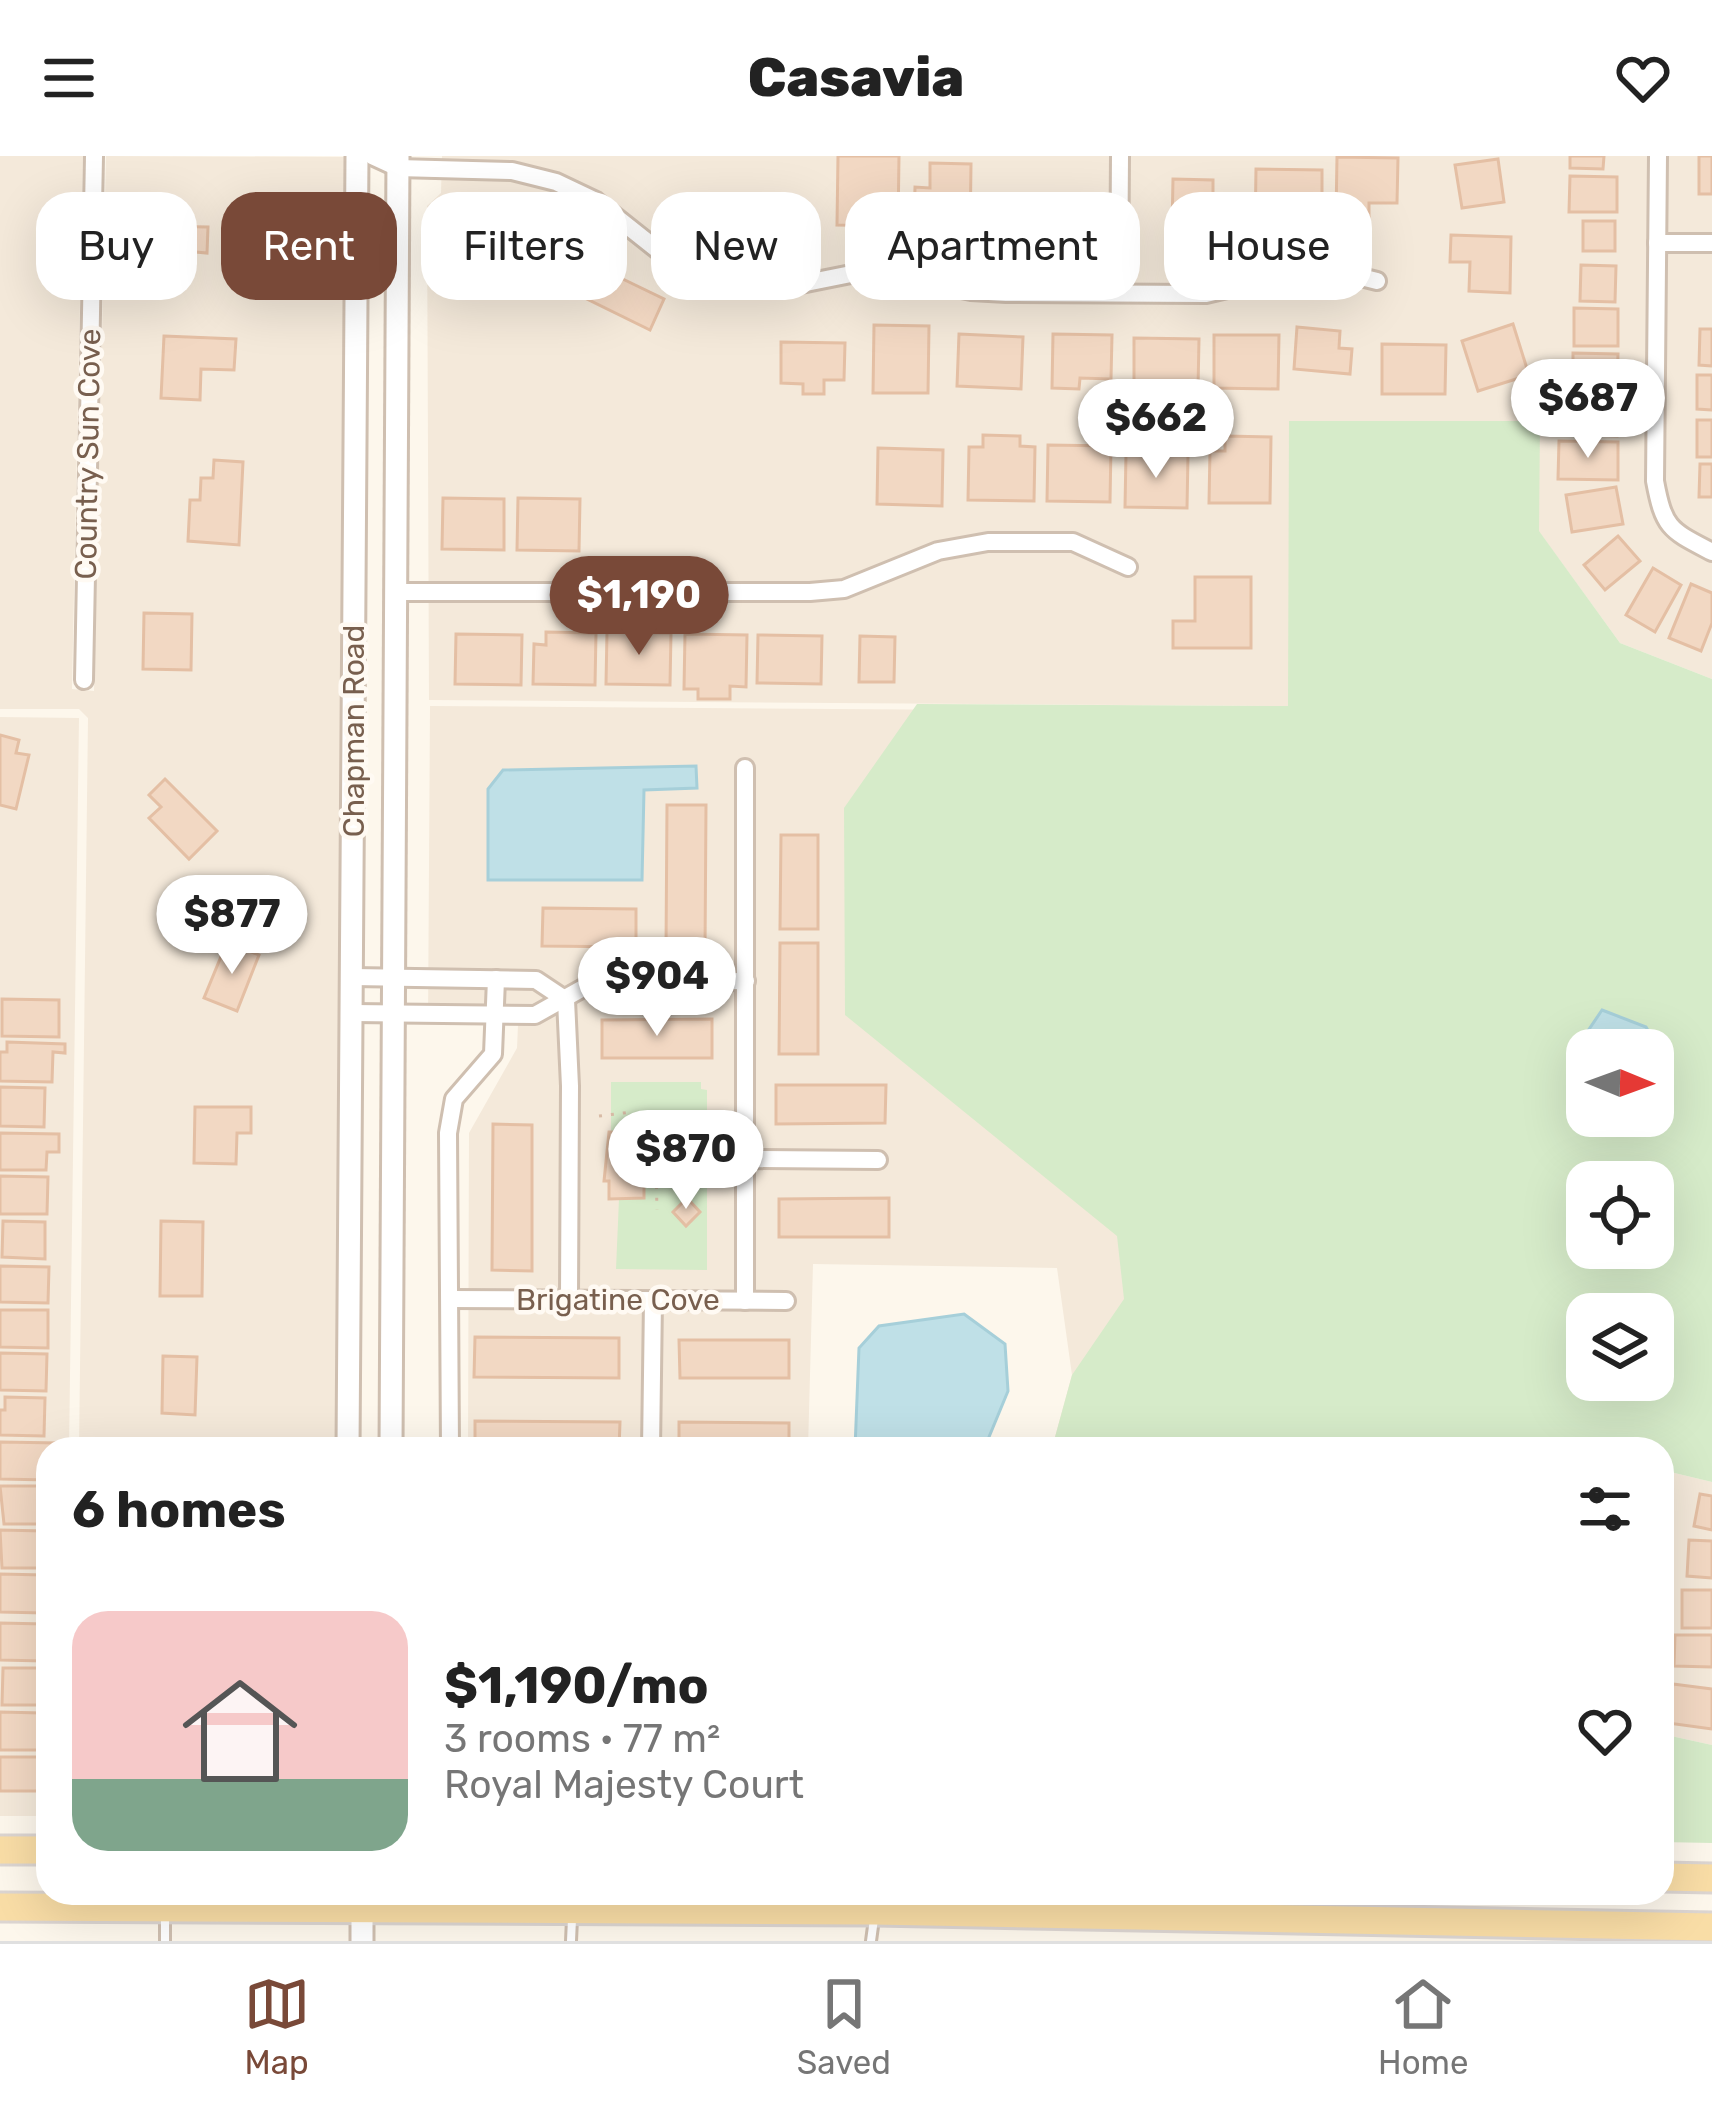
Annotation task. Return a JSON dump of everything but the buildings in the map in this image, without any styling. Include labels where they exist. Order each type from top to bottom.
[{"type":"main road","points":[[0,1850],[36,1850]]},
{"type":"main road","points":[[1674,1877],[1712,1878]]},
{"type":"main road","points":[[0,1907],[224,1905]]},
{"type":"main road","points":[[486,1905],[1712,1927]]},
{"type":"street","name":"Country Sun Cove","points":[[84,680],[94,156]]},
{"type":"street","name":"Chapman Road","points":[[349,1437],[357,156]]},
{"type":"street","points":[[372,156],[512,171],[556,182],[596,201],[674,263],[714,281],[786,287],[845,275]]},
{"type":"street","points":[[1120,156],[1120,192]]},
{"type":"street","points":[[1658,156],[1654,481],[1662,519],[1682,537],[1712,552]]},
{"type":"street","name":"Chapman Road","points":[[391,1437],[398,162]]},
{"type":"street","points":[[1657,243],[1712,243]]},
{"type":"street","points":[[1140,292],[1206,294],[1321,267],[1377,280]]},
{"type":"street","points":[[395,592],[811,592],[844,589],[938,551],[988,542],[1073,542],[1128,567]]},
{"type":"street","points":[[745,768],[745,1300]]},
{"type":"street","points":[[353,977],[536,980],[566,1000]]},
{"type":"street","points":[[450,1437],[448,1133],[454,1099],[493,1054],[496,979]]},
{"type":"street","points":[[352,1013],[535,1015],[592,983],[746,981]]},
{"type":"street","points":[[566,1000],[569,1298]]},
{"type":"street","points":[[746,1159],[878,1160]]},
{"type":"street","name":"Brigatine Cove","points":[[450,1299],[786,1301]]},
{"type":"street","points":[[651,1437],[653,1300]]},
{"type":"street","points":[[362,1941],[363,1905]]},
{"type":"lane","points":[[165,1908],[165,1941]]},
{"type":"lane","points":[[571,1941],[573,1910]]},
{"type":"lane","points":[[871,1941],[875,1911]]},
{"type":"path","points":[[599,1116],[632,1112],[655,1126],[657,1210]]},
{"type":"path","points":[[657,1172],[713,1172]]},
{"type":"shaded area","points":[[0,156],[83,156],[82,192],[36,192],[36,300],[80,300],[72,689],[94,691],[103,300],[197,300],[197,192],[105,192],[106,156],[345,157],[345,192],[221,192],[221,300],[344,300],[337,1437],[79,1437],[88,718],[79,709],[0,709]]},
{"type":"shaded area","points":[[442,156],[1712,156],[1712,679],[1620,643],[1540,533],[1537,708],[429,700],[427,300],[627,300],[627,192],[441,192]]},
{"type":"shaded area","points":[[430,706],[1535,714],[1069,1437],[1055,1437],[1072,1375],[1057,1268],[813,1264],[808,1437],[468,1437],[469,1133],[517,1048],[518,1025],[428,1024]]},
{"type":"shaded area","points":[[0,717],[79,718],[69,1437],[36,1437],[36,1816],[0,1816]]},
{"type":"shaded area","points":[[1674,1473],[1712,1482],[1712,1745],[1674,1737]]},
{"type":"green space","points":[[1289,421],[1540,421],[1539,531],[1620,643],[1712,679],[1712,1482],[1674,1473],[1674,1437],[1055,1437],[1072,1375],[1124,1299],[1117,1236],[845,1015],[844,808],[917,704],[1288,706]]},
{"type":"green space","points":[[611,1082],[701,1082],[701,1089],[707,1090],[707,1270],[616,1269],[619,1199],[644,1198],[644,1133],[611,1133]]},
{"type":"green space","points":[[1674,1737],[1712,1745],[1712,1843],[1674,1842]]},
{"type":"water","points":[[696,766],[697,788],[644,790],[642,880],[488,880],[488,789],[503,770]]},
{"type":"water","points":[[1602,1010],[1647,1029],[1589,1029]]},
{"type":"water","points":[[964,1314],[1005,1344],[1008,1391],[989,1437],[855,1437],[859,1348],[879,1326]]}]
